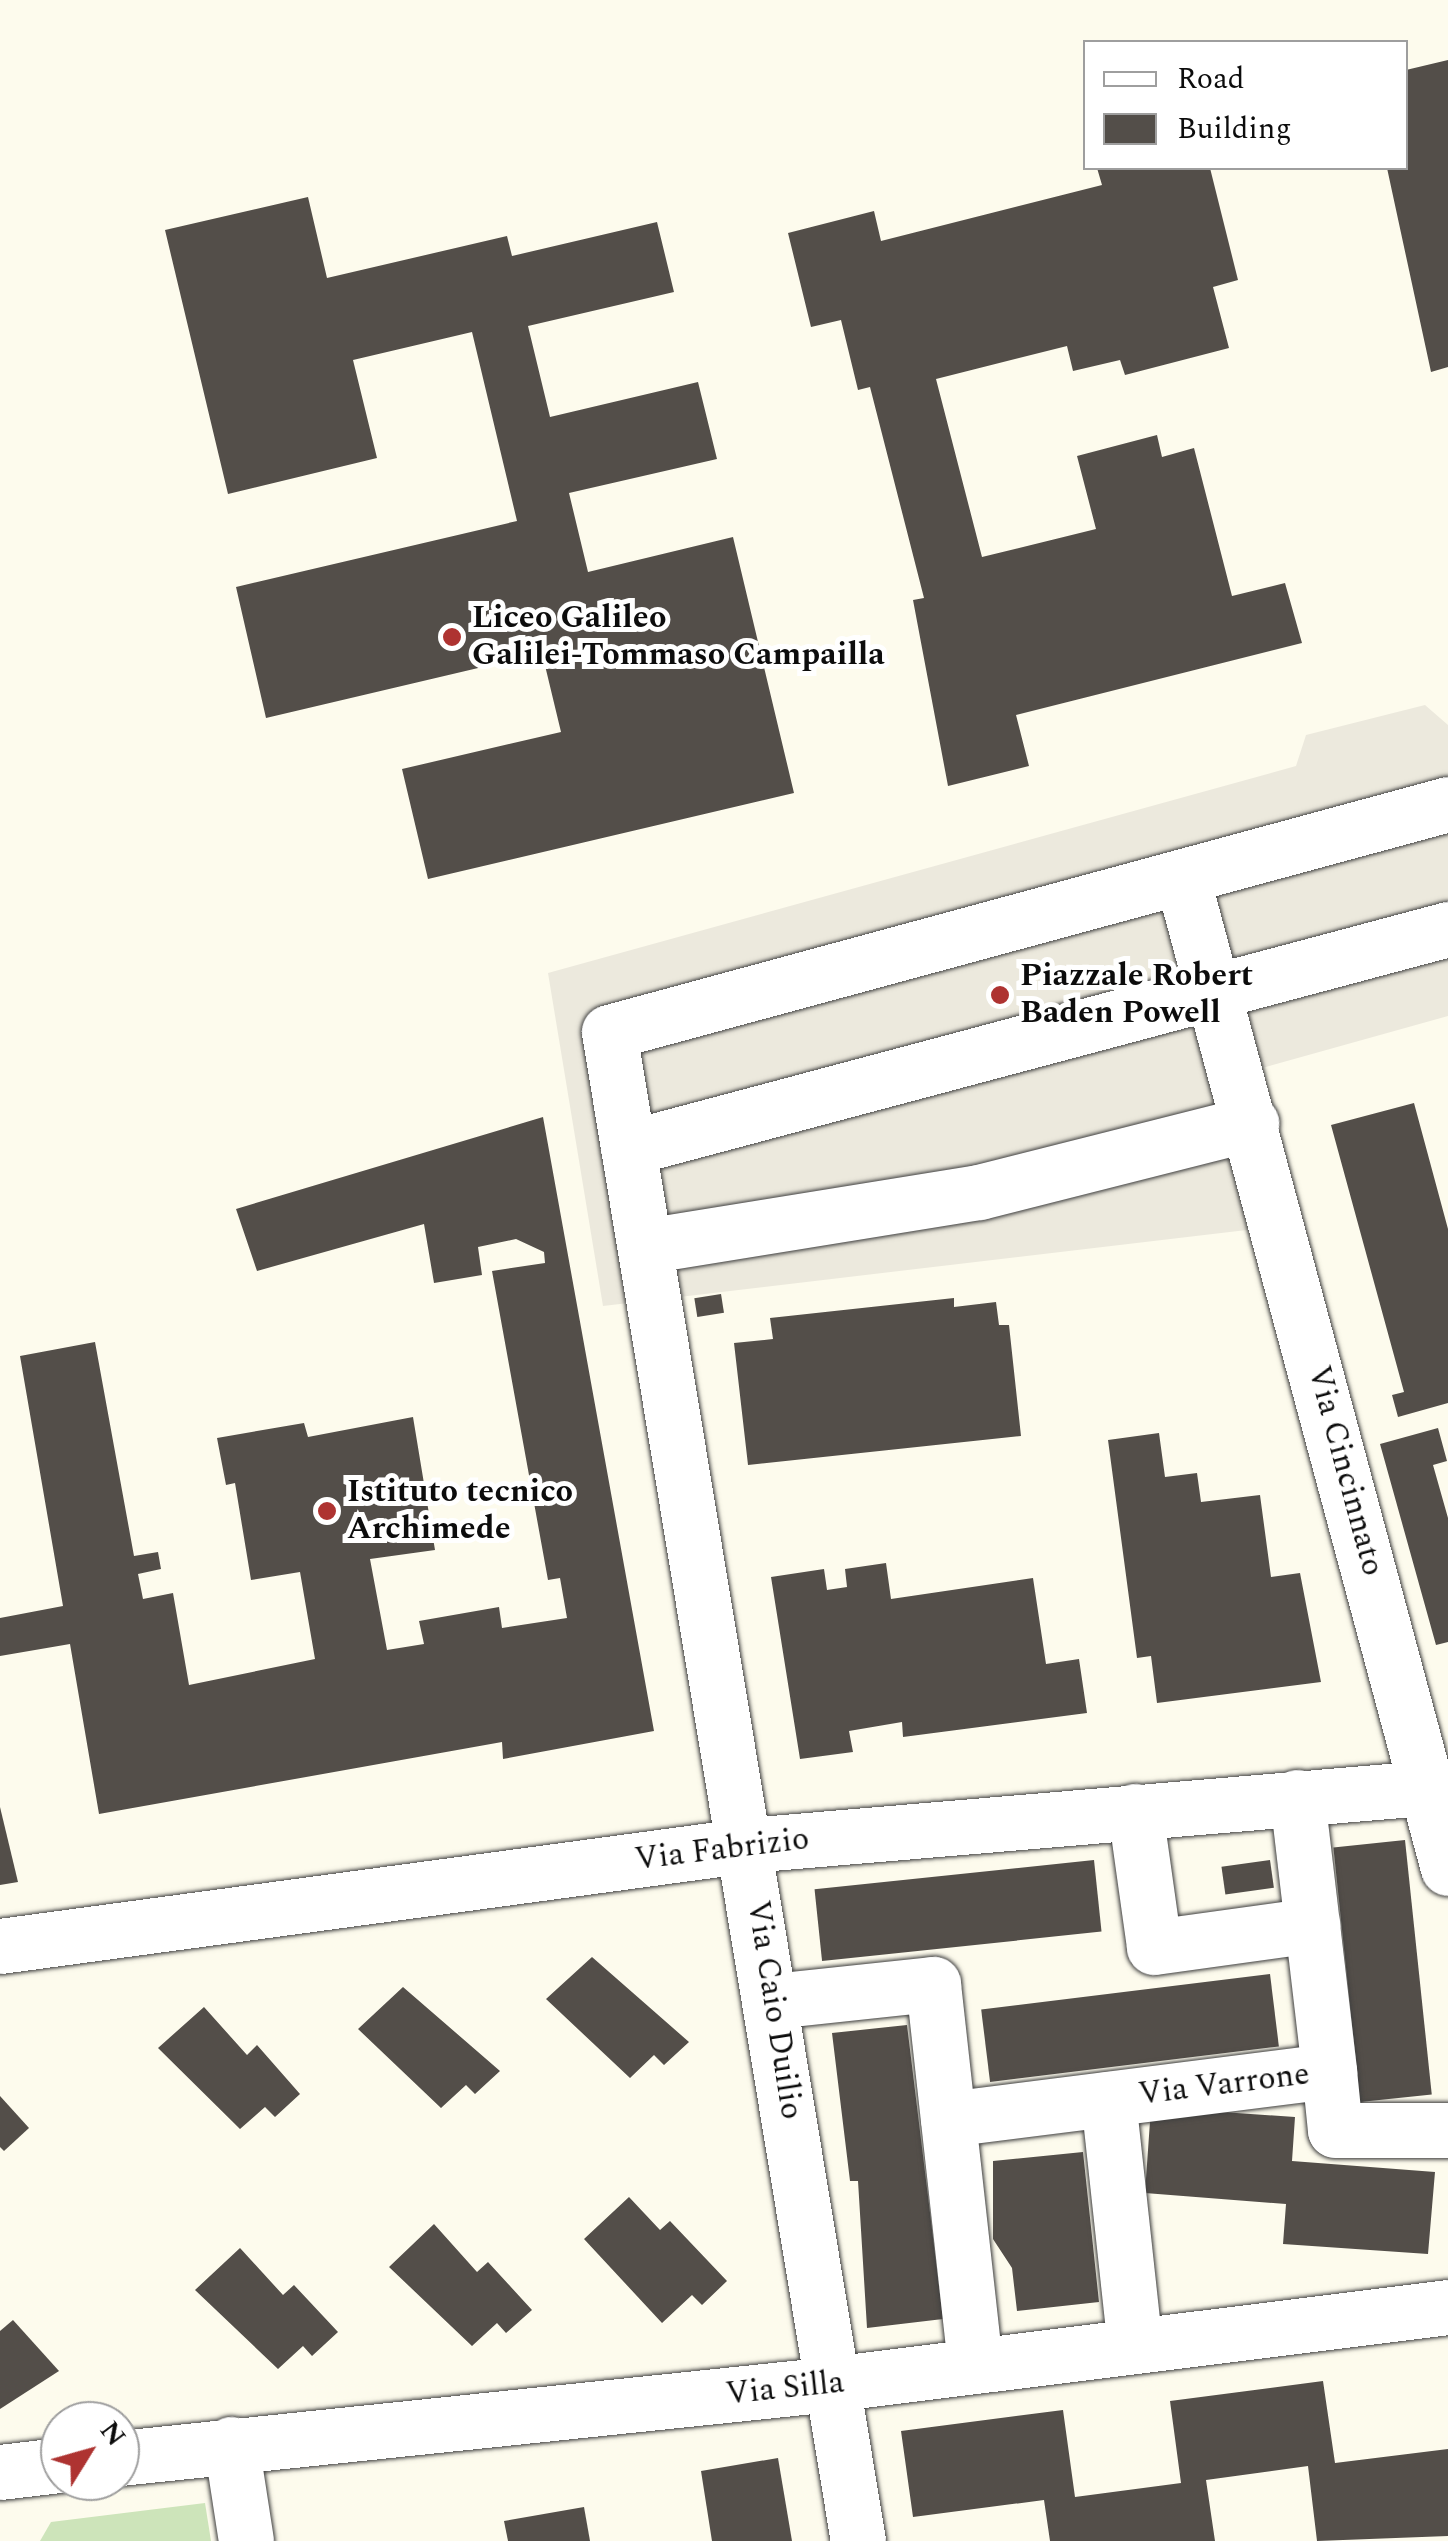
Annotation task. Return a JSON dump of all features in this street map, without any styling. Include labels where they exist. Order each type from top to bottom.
[{"type":"street","points":[[1182,877],[1448,804]]},
{"type":"street","name":"Via Cincinnato","points":[[1182,877],[1439,1786],[1448,1868]]},
{"type":"street","name":"Via Caio Duilio","points":[[858,2541],[748,1844],[609,1032],[1182,877]]},
{"type":"street","points":[[628,1148],[1448,929]]},
{"type":"street","points":[[645,1246],[979,1192],[1244,1100]]},
{"type":"street","name":"Via Fabrizio","points":[[0,1946],[748,1844],[1439,1786]]},
{"type":"street","points":[[1297,1797],[1329,2072]]},
{"type":"street","points":[[1135,1811],[1154,1947],[1312,1925]]},
{"type":"street","points":[[772,2001],[933,1984],[975,2366]]},
{"type":"street","name":"Via Varrone","points":[[948,2119],[1329,2072],[1335,2130],[1448,2130]]},
{"type":"street","points":[[1108,2099],[1135,2346]]},
{"type":"street","name":"Via Silla","points":[[140,2455],[832,2384],[1448,2307]]},
{"type":"street","points":[[231,2444],[246,2541]]},
{"type":"street","points":[[0,2472],[40,2467]]},
{"type":"green space","points":[[205,2503],[211,2541],[40,2541],[51,2522]]},
{"type":"shaded area","name":"Piazzale Robert Baden Powell","points":[[1425,705],[1448,725],[1448,1016],[1237,1075],[1280,1226],[603,1306],[548,973],[1296,766],[1306,735]]},
{"type":"building","points":[[1448,60],[1448,367],[1431,372],[1387,170],[1408,170],[1408,70]]},
{"type":"building","points":[[1098,170],[1210,170],[1238,280],[1213,287],[1229,348],[1125,375],[1120,360],[1073,371],[1067,346],[936,379],[982,557],[1096,529],[1077,456],[1157,435],[1162,457],[1194,448],[1232,596],[1285,583],[1302,643],[1016,715],[1029,766],[948,786],[913,600],[924,598],[870,387],[858,390],[841,320],[811,327],[788,233],[874,211],[881,241],[1102,185]]},
{"type":"building","points":[[308,197],[327,278],[507,236],[512,256],[657,222],[674,292],[528,326],[550,417],[698,382],[717,459],[569,493],[588,572],[733,537],[794,793],[428,879],[402,769],[561,732],[542,653],[266,718],[236,587],[517,521],[472,332],[353,360],[377,458],[228,494],[165,230]]},
{"type":"building","points":[[1414,1103],[1448,1229],[1448,1403],[1398,1417],[1392,1395],[1404,1392],[1331,1125]]},
{"type":"building","points":[[543,1117],[654,1731],[503,1759],[502,1742],[99,1814],[70,1644],[0,1656],[0,1618],[63,1606],[20,1356],[95,1342],[134,1556],[158,1552],[161,1569],[138,1574],[143,1599],[173,1593],[189,1685],[315,1659],[300,1572],[251,1580],[235,1483],[226,1485],[217,1438],[304,1423],[308,1437],[413,1417],[435,1550],[370,1559],[387,1650],[424,1644],[419,1621],[499,1607],[502,1628],[567,1618],[560,1578],[548,1580],[492,1271],[545,1263],[544,1252],[516,1239],[478,1247],[482,1275],[434,1283],[424,1224],[257,1271],[236,1209]]},
{"type":"building","points":[[721,1294],[724,1313],[697,1317],[694,1298]]},
{"type":"building","points":[[954,1298],[954,1307],[996,1302],[999,1325],[1009,1325],[1021,1436],[748,1465],[734,1343],[773,1339],[770,1318]]},
{"type":"building","points":[[1438,1428],[1447,1461],[1433,1465],[1448,1518],[1448,1642],[1436,1645],[1380,1444]]},
{"type":"building","points":[[1159,1433],[1165,1477],[1197,1473],[1201,1502],[1260,1495],[1271,1577],[1300,1573],[1321,1682],[1157,1703],[1151,1656],[1137,1658],[1108,1440]]},
{"type":"building","points":[[886,1563],[891,1599],[1033,1578],[1046,1664],[1079,1659],[1087,1713],[903,1737],[902,1722],[849,1731],[853,1752],[800,1759],[771,1577],[824,1569],[827,1590],[847,1587],[845,1569]]},
{"type":"building","points":[[0,1807],[18,1882],[0,1885]]},
{"type":"building","points":[[1405,1840],[1432,2095],[1360,2102],[1333,1848]]},
{"type":"building","points":[[1094,1860],[1102,1932],[822,1961],[815,1889]]},
{"type":"building","points":[[1270,1860],[1274,1888],[1225,1895],[1221,1867]]},
{"type":"building","points":[[592,1957],[689,2042],[664,2065],[654,2055],[630,2078],[546,1999]]},
{"type":"building","points":[[1270,1974],[1279,2046],[990,2082],[981,2009]]},
{"type":"building","points":[[403,1987],[500,2071],[475,2094],[466,2085],[441,2108],[358,2029]]},
{"type":"building","points":[[204,2007],[247,2055],[257,2045],[300,2094],[275,2117],[265,2107],[240,2129],[158,2048]]},
{"type":"building","points":[[907,2025],[943,2319],[867,2328],[858,2181],[850,2181],[832,2033]]},
{"type":"building","points":[[0,2096],[29,2128],[4,2151],[0,2147]]},
{"type":"building","points":[[1151,2107],[1295,2117],[1292,2161],[1435,2172],[1428,2254],[1283,2244],[1286,2204],[1145,2193]]},
{"type":"building","points":[[1083,2152],[1099,2302],[1017,2311],[1012,2268],[993,2239],[993,2161]]},
{"type":"building","points":[[629,2197],[660,2230],[670,2221],[727,2281],[702,2305],[692,2295],[662,2323],[584,2239]]},
{"type":"building","points":[[434,2224],[477,2272],[488,2262],[532,2310],[506,2333],[497,2323],[472,2346],[389,2267]]},
{"type":"building","points":[[240,2248],[283,2295],[294,2285],[338,2332],[312,2356],[303,2346],[278,2369],[195,2290]]},
{"type":"building","points":[[13,2320],[59,2371],[0,2409],[0,2331]]},
{"type":"building","points":[[1323,2381],[1335,2463],[1448,2449],[1448,2536],[1317,2541],[1308,2466],[1206,2480],[1215,2541],[1050,2541],[1044,2500],[913,2517],[901,2431],[1063,2410],[1075,2497],[1181,2483],[1170,2401]]},
{"type":"building","points":[[778,2458],[792,2541],[712,2541],[701,2471]]},
{"type":"building","points":[[584,2507],[590,2541],[508,2541],[504,2521]]},
{"type":"place","name":"Liceo Galileo Galilei-Tommaso Campailla","points":[[452,637]]},
{"type":"place","name":"Piazzale Robert Baden Powell","points":[[1000,995]]},
{"type":"place","name":"Istituto tecnico Archimede","points":[[327,1511]]}]
